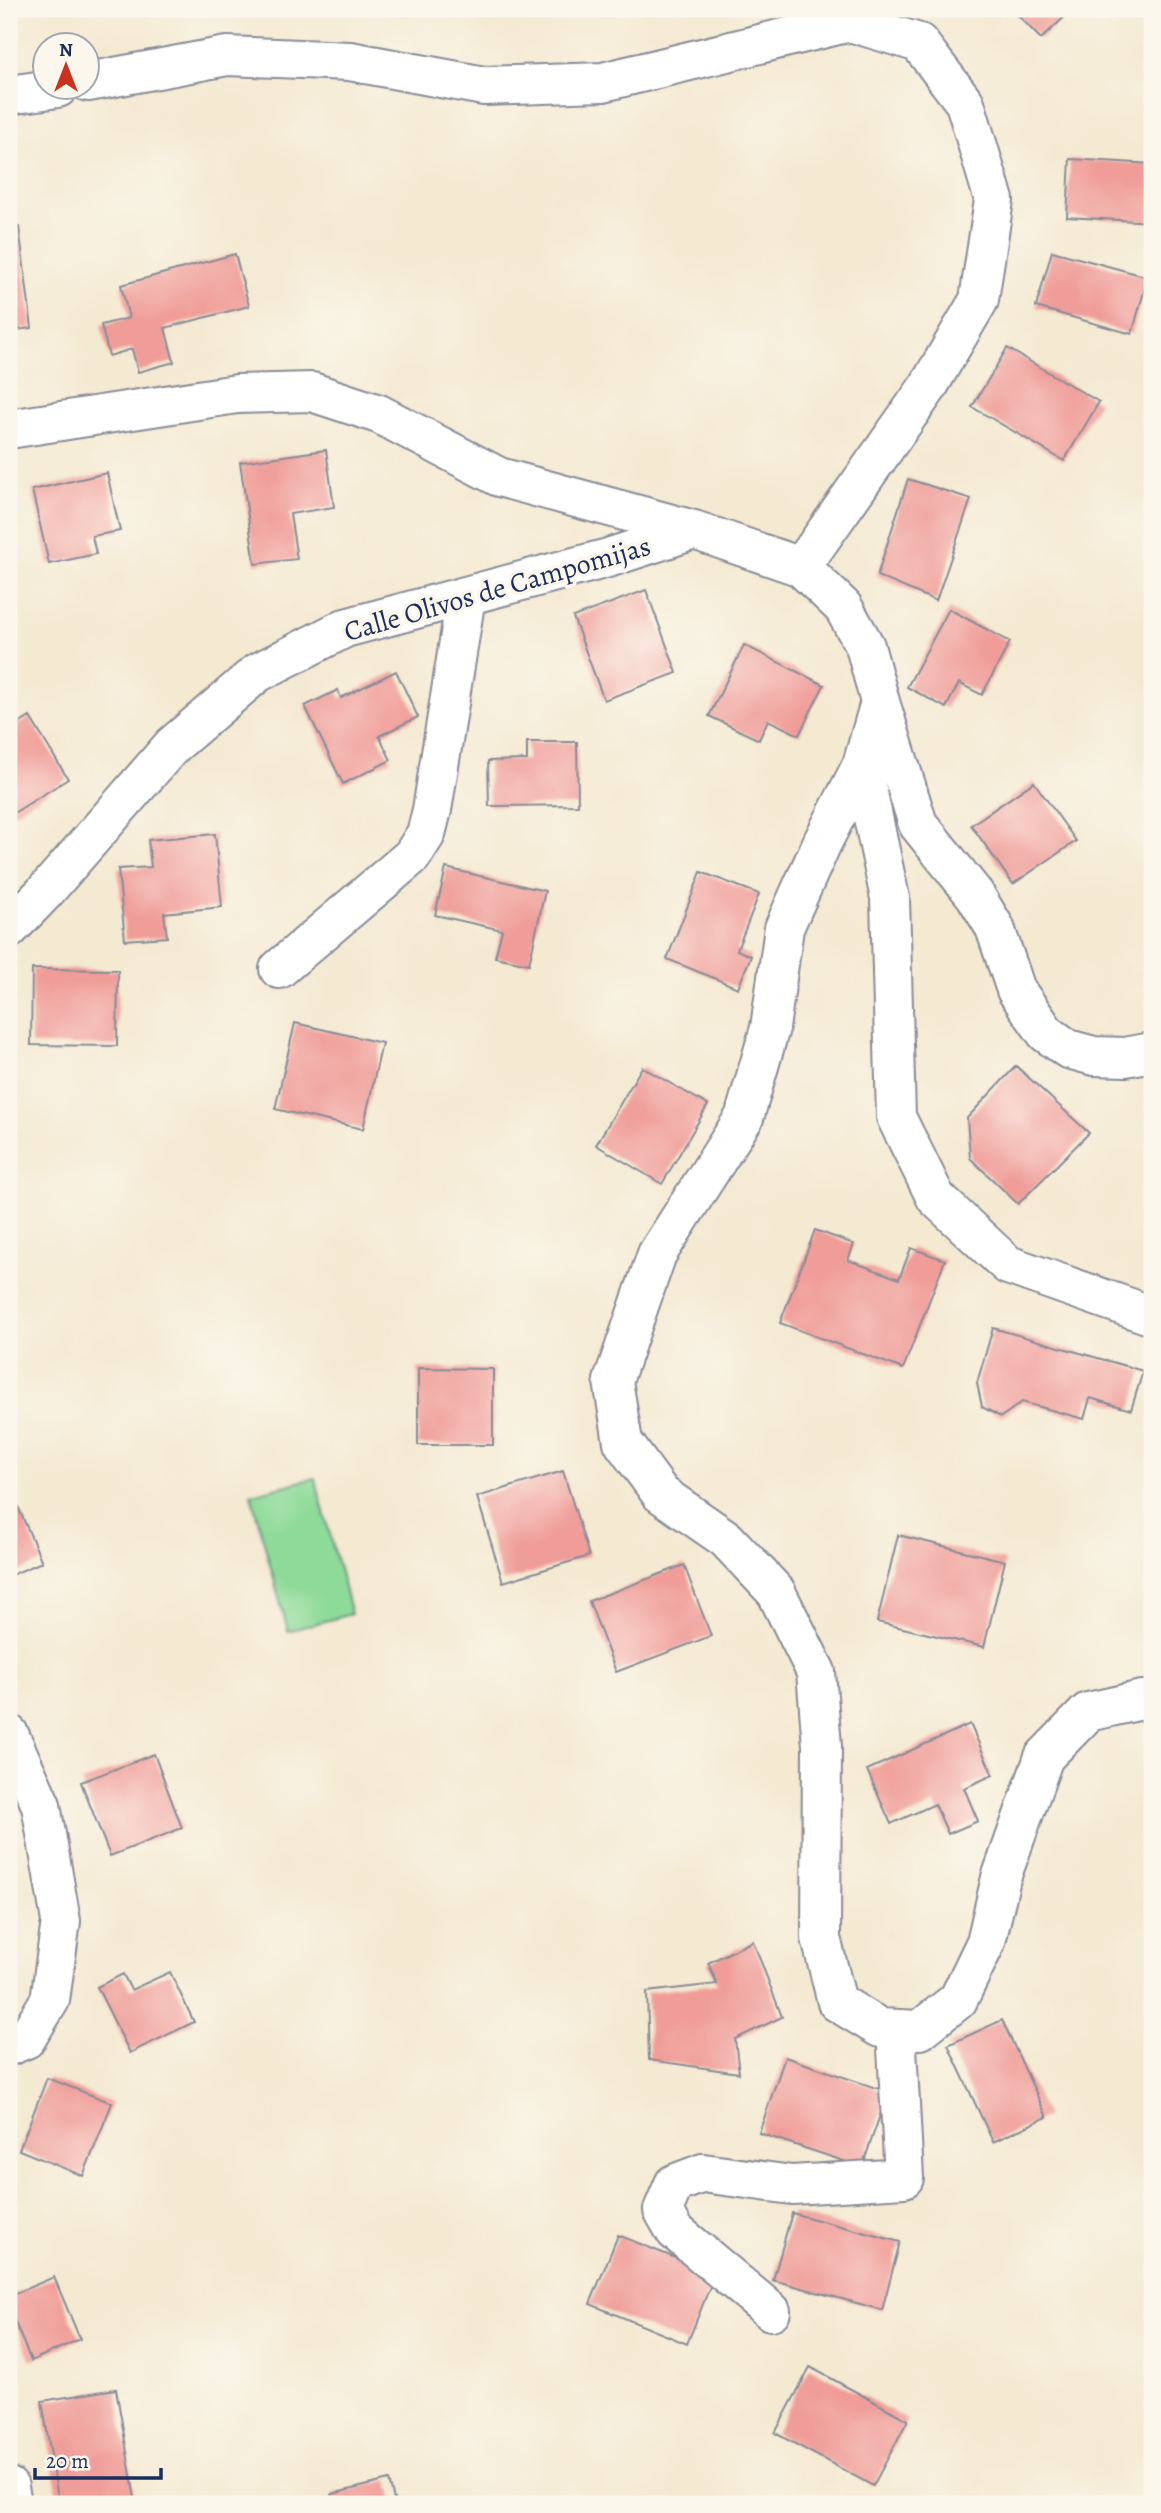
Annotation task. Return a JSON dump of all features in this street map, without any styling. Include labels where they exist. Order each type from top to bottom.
[{"type":"street","points":[[102,79],[227,56],[350,61],[484,86],[603,82],[850,22],[919,43],[965,103],[994,200],[979,300],[928,387],[801,567]]},
{"type":"street","points":[[9,95],[32,92]]},
{"type":"street","points":[[9,429],[237,394],[312,392],[379,414],[499,477],[694,530],[801,567],[843,607],[865,646],[918,824],[975,895],[995,928],[1016,990],[1046,1033],[1068,1049],[1094,1056],[1125,1057],[1152,1052]]},
{"type":"street","name":"Calle Olivos de Campomijas","points":[[9,929],[44,893],[172,746],[257,673],[345,628],[608,558],[694,530]]},
{"type":"street","points":[[279,969],[412,856],[426,834],[466,597]]},
{"type":"street","points":[[880,702],[862,765],[784,928],[770,1028],[744,1118],[657,1254],[613,1381],[623,1442],[660,1494],[726,1539],[776,1592],[817,1672],[822,1746],[821,1938],[838,2002],[880,2028],[920,2030],[958,2000],[985,1942],[1001,1878],[1044,1757],[1088,1712],[1142,1700],[1152,1703]]},
{"type":"street","points":[[862,765],[890,898],[897,1117],[936,1198],[1008,1265],[1147,1314]]},
{"type":"street","points":[[9,1734],[41,1805],[61,1921],[50,2000],[26,2039],[9,2046]]},
{"type":"street","points":[[771,2311],[675,2231],[663,2210],[674,2184],[703,2173],[792,2185],[904,2178],[897,2029]]},
{"type":"street","points":[[9,2487],[12,2504]]},
{"type":"green space","points":[[315,1478],[351,1614],[288,1631],[251,1494]]},
{"type":"building","points":[[1012,9],[1073,9],[1041,39]]},
{"type":"building","points":[[1070,159],[1152,164],[1152,222],[1067,217]]},
{"type":"building","points":[[19,227],[32,328],[9,331],[9,228]]},
{"type":"building","points":[[1052,251],[1148,277],[1132,334],[1036,307]]},
{"type":"building","points":[[235,254],[249,306],[165,328],[174,362],[138,372],[132,349],[109,356],[101,325],[129,318],[121,285]]},
{"type":"building","points":[[1007,348],[1099,402],[1064,461],[972,407]]},
{"type":"building","points":[[326,450],[334,507],[290,514],[297,559],[255,564],[240,462]]},
{"type":"building","points":[[107,473],[120,531],[92,536],[96,554],[49,564],[32,490]]},
{"type":"building","points":[[908,479],[971,499],[936,601],[877,576]]},
{"type":"building","points":[[646,590],[677,673],[604,700],[573,617]]},
{"type":"building","points":[[949,609],[1010,642],[982,695],[959,683],[946,708],[907,687]]},
{"type":"building","points":[[744,645],[824,685],[799,735],[768,720],[759,740],[709,716]]},
{"type":"building","points":[[396,671],[418,717],[379,736],[391,760],[343,784],[305,706],[338,690],[341,698]]},
{"type":"building","points":[[30,717],[68,779],[9,816],[9,730]]},
{"type":"building","points":[[527,742],[577,742],[578,805],[489,806],[488,761],[527,760]]},
{"type":"building","points":[[1034,782],[1076,841],[1013,884],[971,825]]},
{"type":"building","points":[[215,834],[222,907],[164,913],[167,937],[125,940],[118,869],[151,867],[148,840]]},
{"type":"building","points":[[446,868],[545,891],[529,964],[495,957],[502,930],[435,915]]},
{"type":"building","points":[[701,872],[759,894],[737,950],[751,956],[738,988],[667,959]]},
{"type":"building","points":[[32,969],[118,970],[117,1046],[31,1045]]},
{"type":"building","points":[[295,1023],[382,1043],[363,1129],[275,1109]]},
{"type":"building","points":[[1016,1066],[1089,1133],[1018,1204],[970,1158],[967,1118]]},
{"type":"building","points":[[642,1067],[708,1105],[662,1184],[596,1145]]},
{"type":"building","points":[[815,1230],[854,1244],[848,1260],[899,1279],[911,1248],[945,1260],[903,1369],[780,1323]]},
{"type":"building","points":[[993,1328],[1143,1371],[1131,1410],[1090,1398],[1084,1419],[1022,1402],[1001,1417],[982,1407],[977,1383]]},
{"type":"building","points":[[418,1368],[493,1369],[493,1445],[418,1445]]},
{"type":"building","points":[[563,1471],[589,1556],[503,1582],[477,1497]]},
{"type":"building","points":[[13,1495],[42,1562],[9,1576],[9,1497]]},
{"type":"building","points":[[898,1535],[1005,1561],[984,1647],[877,1622]]},
{"type":"building","points":[[684,1565],[711,1636],[616,1672],[589,1601]]},
{"type":"building","points":[[970,1724],[993,1775],[964,1788],[978,1821],[948,1834],[935,1804],[891,1824],[867,1770]]},
{"type":"building","points":[[154,1754],[182,1828],[110,1856],[81,1782]]},
{"type":"building","points":[[753,1941],[782,2017],[735,2039],[739,2073],[649,2060],[647,1992],[717,1984],[708,1963]]},
{"type":"building","points":[[170,1972],[194,2022],[130,2053],[97,1987],[123,1974],[131,1990]]},
{"type":"building","points":[[1002,2020],[1047,2117],[993,2142],[948,2045]]},
{"type":"building","points":[[785,2057],[888,2092],[862,2167],[759,2133]]},
{"type":"building","points":[[47,2078],[112,2103],[83,2176],[19,2150]]},
{"type":"building","points":[[792,2213],[900,2242],[882,2310],[773,2280]]},
{"type":"building","points":[[618,2235],[715,2274],[687,2344],[590,2304]]},
{"type":"building","points":[[54,2277],[80,2339],[31,2361],[9,2308],[9,2296]]},
{"type":"building","points":[[810,2367],[908,2420],[873,2486],[775,2433]]},
{"type":"building","points":[[116,2389],[136,2504],[59,2504],[42,2401]]},
{"type":"building","points":[[389,2480],[395,2504],[335,2504],[332,2494]]}]
